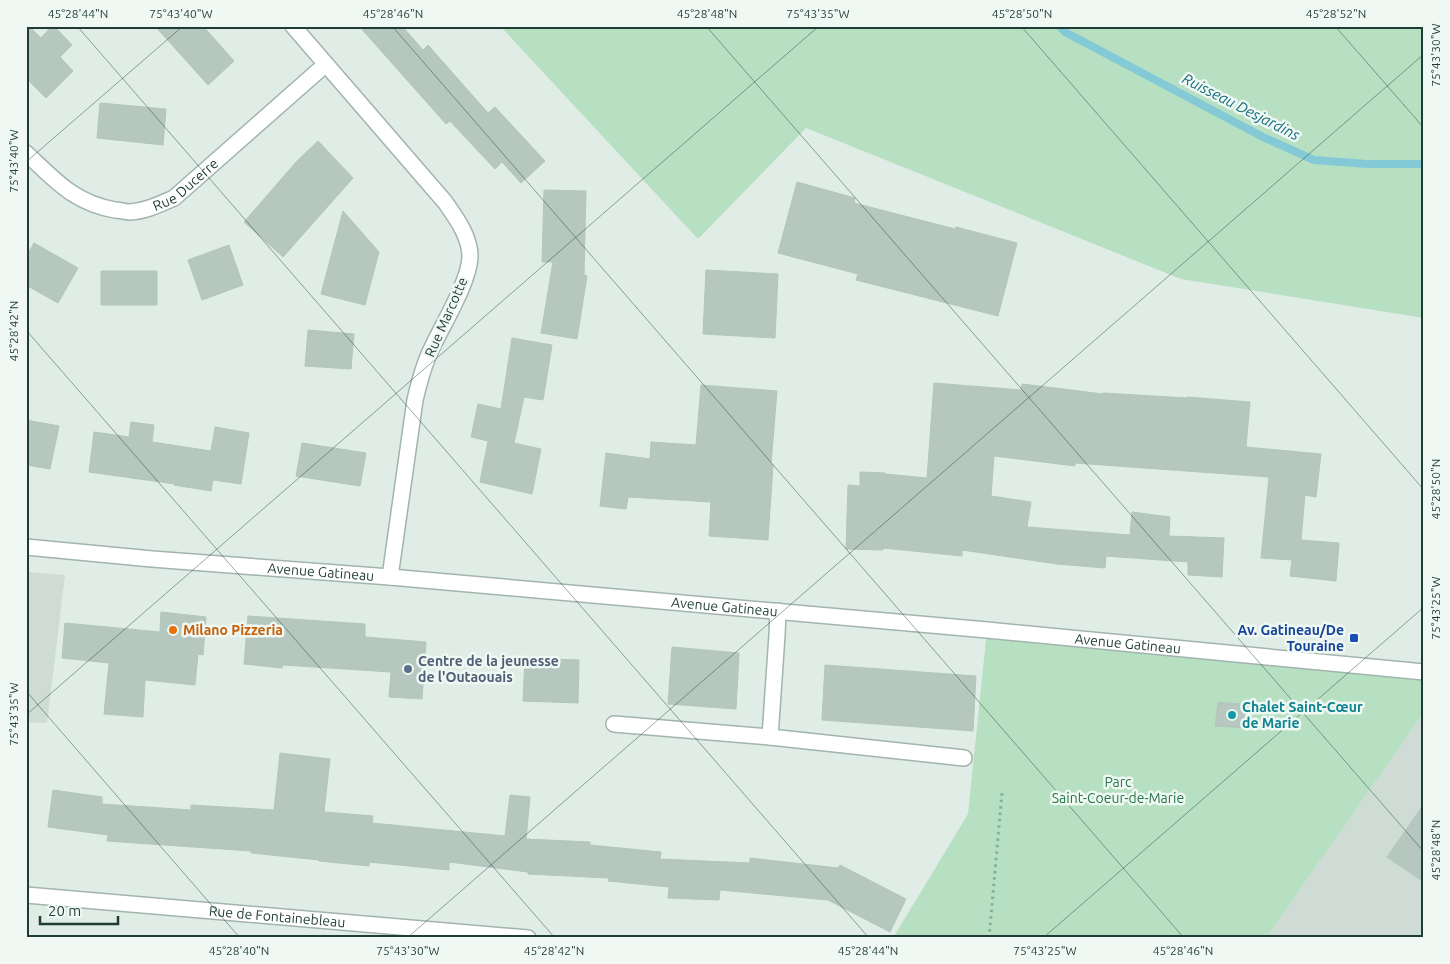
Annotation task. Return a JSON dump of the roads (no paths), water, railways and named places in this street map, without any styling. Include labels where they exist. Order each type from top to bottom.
[{"type":"street","name":"Rue Marcotte","points":[[293,26],[445,202],[460,222],[470,256],[467,272],[458,294],[420,376],[390,577]]},
{"type":"street","name":"Rue Ducerre","points":[[26,153],[56,182],[77,198],[102,208],[129,212],[154,207],[174,198],[326,64]]},
{"type":"street","name":"Avenue Gatineau","points":[[26,547],[778,611],[1424,672]]},
{"type":"street","points":[[770,737],[778,635],[778,611]]},
{"type":"street","points":[[614,724],[770,737],[964,758]]},
{"type":"street","name":"Rue de Fontainebleau","points":[[26,895],[528,938]]},
{"type":"waterway","name":"Ruisseau Desjardins","points":[[1059,26],[1065,32],[1263,137],[1314,160],[1367,164],[1424,164]]},
{"type":"place","name":"Milano Pizzeria","points":[[173,630]]},
{"type":"place","name":"Av. Gatineau/De Touraine","points":[[1354,638]]},
{"type":"place","name":"Centre de la jeunesse de l'Outaouais","points":[[408,669]]},
{"type":"place","name":"Chalet Saint-Cœur de Marie","points":[[1232,715]]},
{"type":"park label","name":"Parc Saint-Coeur-de-Marie","points":[[1118,790]]}]
